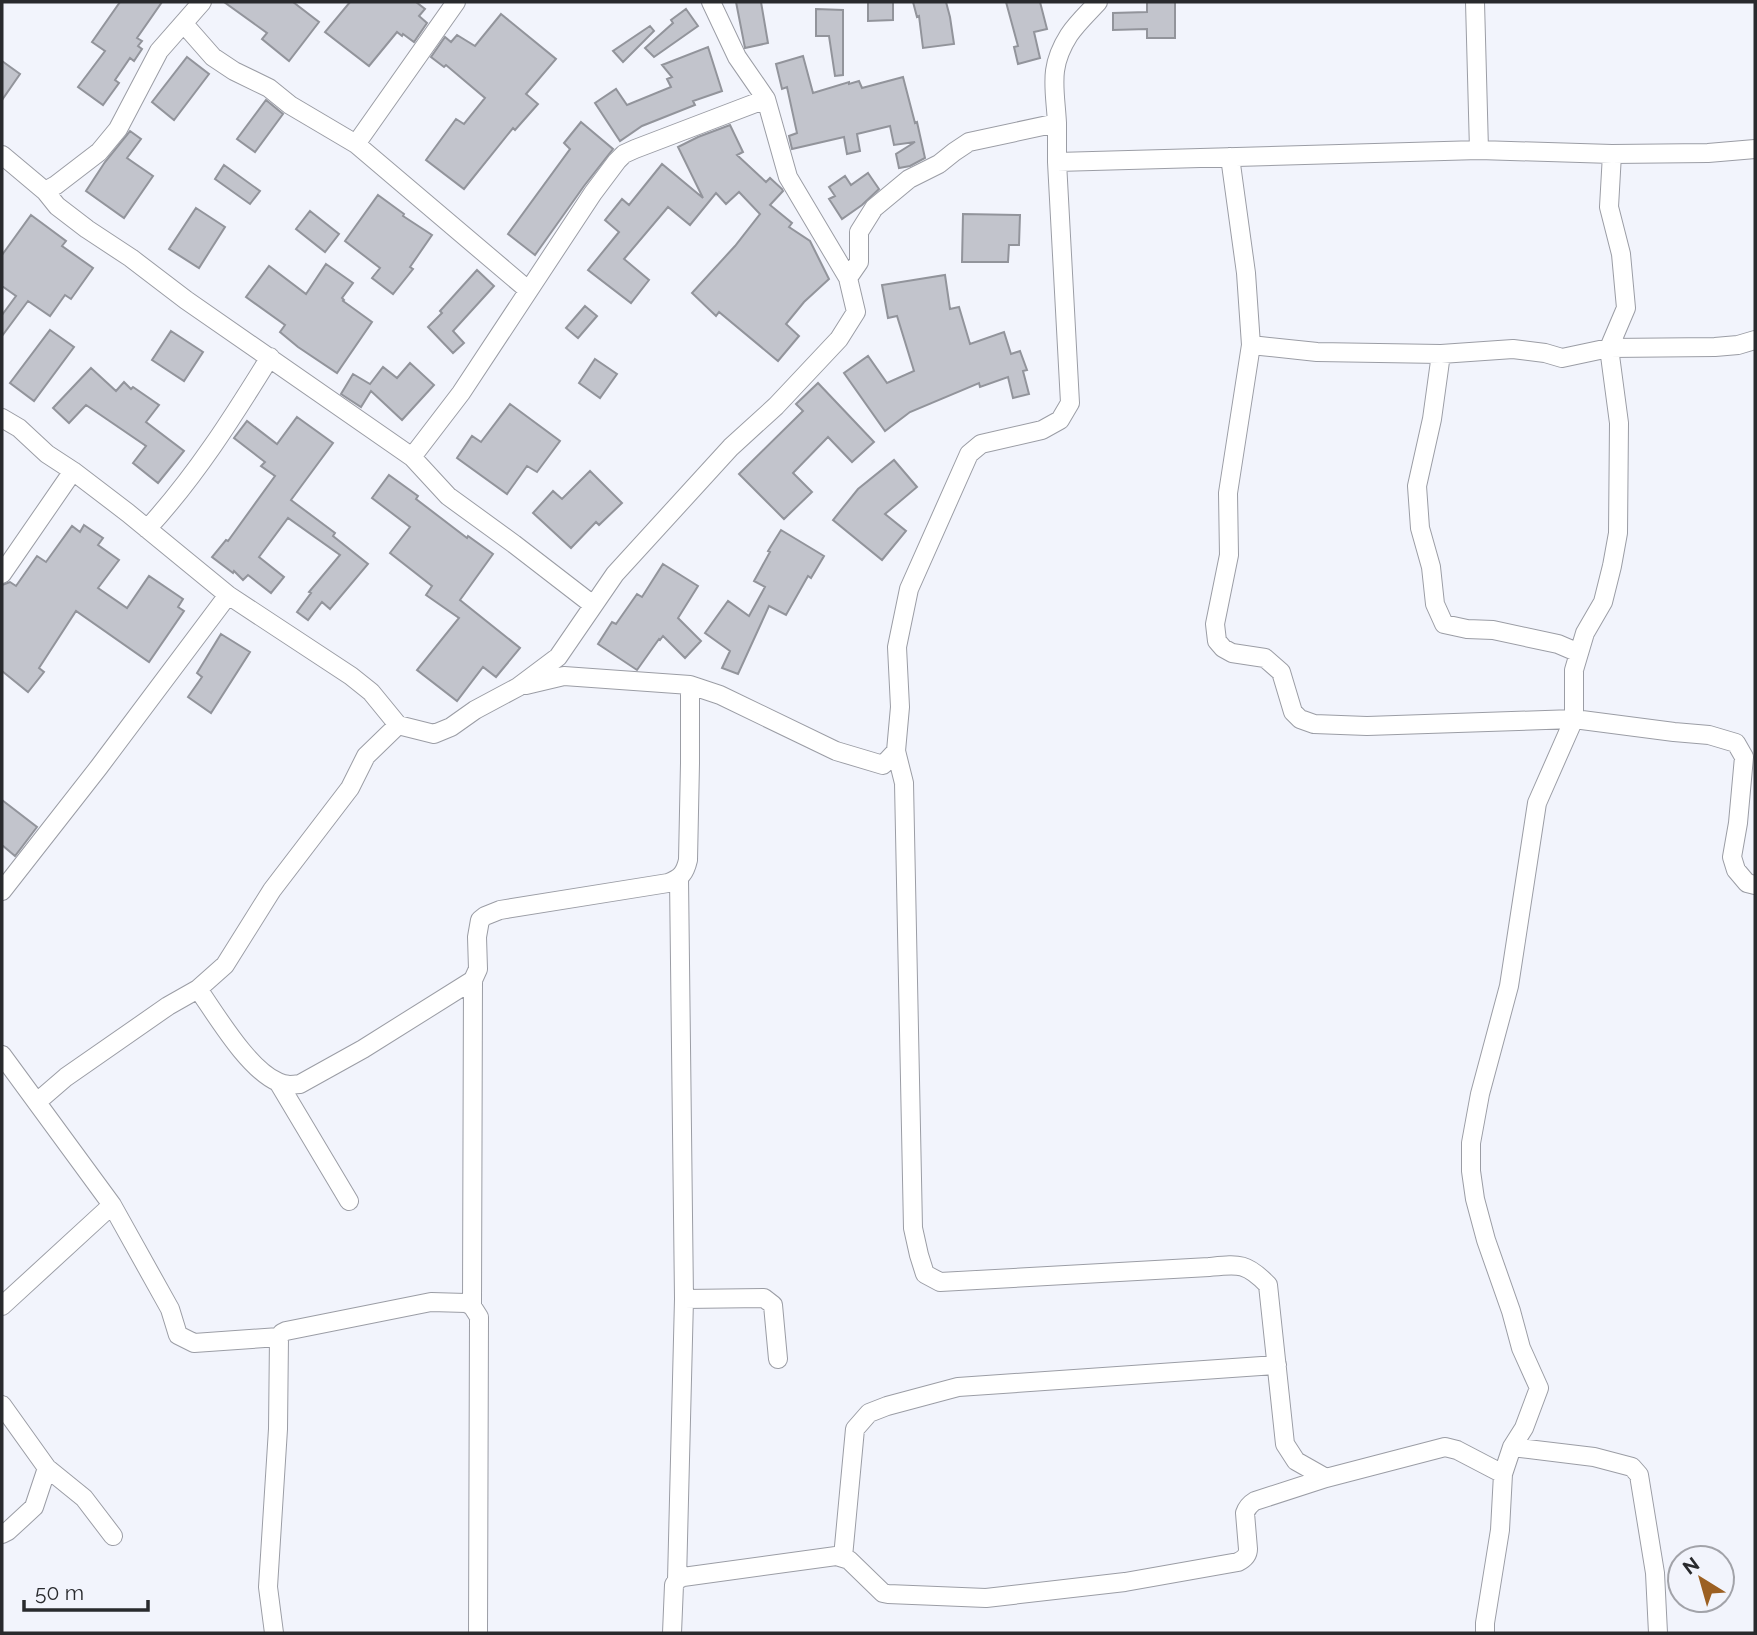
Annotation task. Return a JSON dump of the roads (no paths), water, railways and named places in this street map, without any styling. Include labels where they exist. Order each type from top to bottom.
[{"type":"street","points":[[46,191],[99,152],[118,129],[159,51],[202,2]]},
{"type":"street","points":[[356,144],[456,2]]},
{"type":"street","points":[[2,418],[19,428],[47,454],[73,471],[228,595],[351,676],[371,692],[398,725],[434,734],[451,727],[475,710],[518,687],[558,657],[615,574],[731,447],[776,406],[839,339],[856,312],[848,278],[788,177],[766,99],[737,57],[711,2]]},
{"type":"street","points":[[1098,2],[1070,33],[1054,70],[1070,403],[1059,420],[1042,430],[981,444],[969,454],[909,589],[897,647],[900,708],[896,751],[904,783],[913,1228],[925,1274],[940,1282],[1238,1264],[1256,1272],[1268,1285],[1285,1444],[1296,1461],[1326,1478]]},
{"type":"street","points":[[1475,2],[1479,150]]},
{"type":"street","points":[[184,24],[213,57],[269,88],[356,144],[528,290]]},
{"type":"street","points":[[412,457],[461,393],[617,161],[624,154],[766,99]]},
{"type":"street","points":[[848,278],[859,262],[859,232],[874,208],[909,179],[939,164],[969,142],[1057,123]]},
{"type":"street","points":[[1057,162],[1479,150],[1612,154],[1708,153],[1755,149]]},
{"type":"street","points":[[1485,1633],[1500,1530],[1503,1474],[1512,1447],[1524,1428],[1539,1388],[1521,1348],[1486,1240],[1475,1199],[1471,1143],[1480,1094],[1509,986],[1537,803],[1574,719],[1574,670],[1585,633],[1603,602],[1618,533],[1619,423],[1609,348],[1626,308],[1621,254],[1609,207],[1612,154]]},
{"type":"street","points":[[2,155],[46,191],[57,206],[79,223],[412,457],[449,496],[593,605]]},
{"type":"street","points":[[1230,156],[1246,273],[1251,345],[1228,493],[1230,555],[1215,624],[1217,641],[1232,653],[1265,658],[1281,672],[1293,712],[1300,719],[1314,724],[1367,726],[1574,719],[1709,735],[1736,743],[1744,757],[1732,857],[1736,870],[1747,883],[1755,885]]},
{"type":"street","points":[[1251,345],[1317,352],[1441,354],[1513,349],[1562,358],[1609,348],[1714,347],[1755,341]]},
{"type":"street","points":[[1441,354],[1432,419],[1417,486],[1420,528],[1431,567],[1435,604],[1444,624],[1467,629],[1493,630],[1558,645],[1579,653]]},
{"type":"street","points":[[147,529],[224,431],[270,357]]},
{"type":"street","points":[[2,574],[73,471]]},
{"type":"street","points":[[2,891],[228,595]]},
{"type":"street","points":[[518,687],[564,676],[690,684],[720,695],[836,751],[883,765],[896,751]]},
{"type":"street","points":[[472,1306],[473,980],[478,969],[477,937],[480,920],[500,910],[668,883],[679,878],[686,870],[688,860],[690,684]]},
{"type":"street","points":[[37,1102],[66,1077],[168,1006],[198,989],[225,965],[272,890],[349,789],[366,756],[398,725]]},
{"type":"street","points":[[672,1633],[674,1585],[677,1580],[684,1300],[679,878]]},
{"type":"street","points":[[198,989],[246,1055],[268,1076],[288,1086],[314,1078],[473,980]]},
{"type":"street","points":[[2,1055],[112,1205],[170,1309],[178,1335],[194,1343],[279,1337]]},
{"type":"street","points":[[278,1082],[349,1201]]},
{"type":"street","points":[[2,1306],[112,1205]]},
{"type":"street","points":[[684,1300],[764,1298],[773,1305],[778,1359]]},
{"type":"street","points":[[274,1633],[268,1587],[278,1429],[279,1337],[286,1331],[431,1302],[466,1303],[472,1306],[479,1317],[478,1633]]},
{"type":"street","points":[[843,1558],[855,1429],[869,1413],[958,1387],[1277,1365]]},
{"type":"street","points":[[2,1405],[47,1468],[84,1498],[113,1536]]},
{"type":"street","points":[[677,1580],[682,1577],[836,1556],[849,1560],[883,1593],[888,1594],[986,1598],[1125,1582],[1244,1559],[1248,1554],[1245,1513],[1250,1504],[1326,1478],[1445,1447],[1457,1450],[1503,1474]]},
{"type":"street","points":[[1512,1447],[1594,1457],[1632,1467],[1639,1475],[1655,1573],[1658,1633]]},
{"type":"street","points":[[2,1534],[34,1507],[47,1468]]}]
